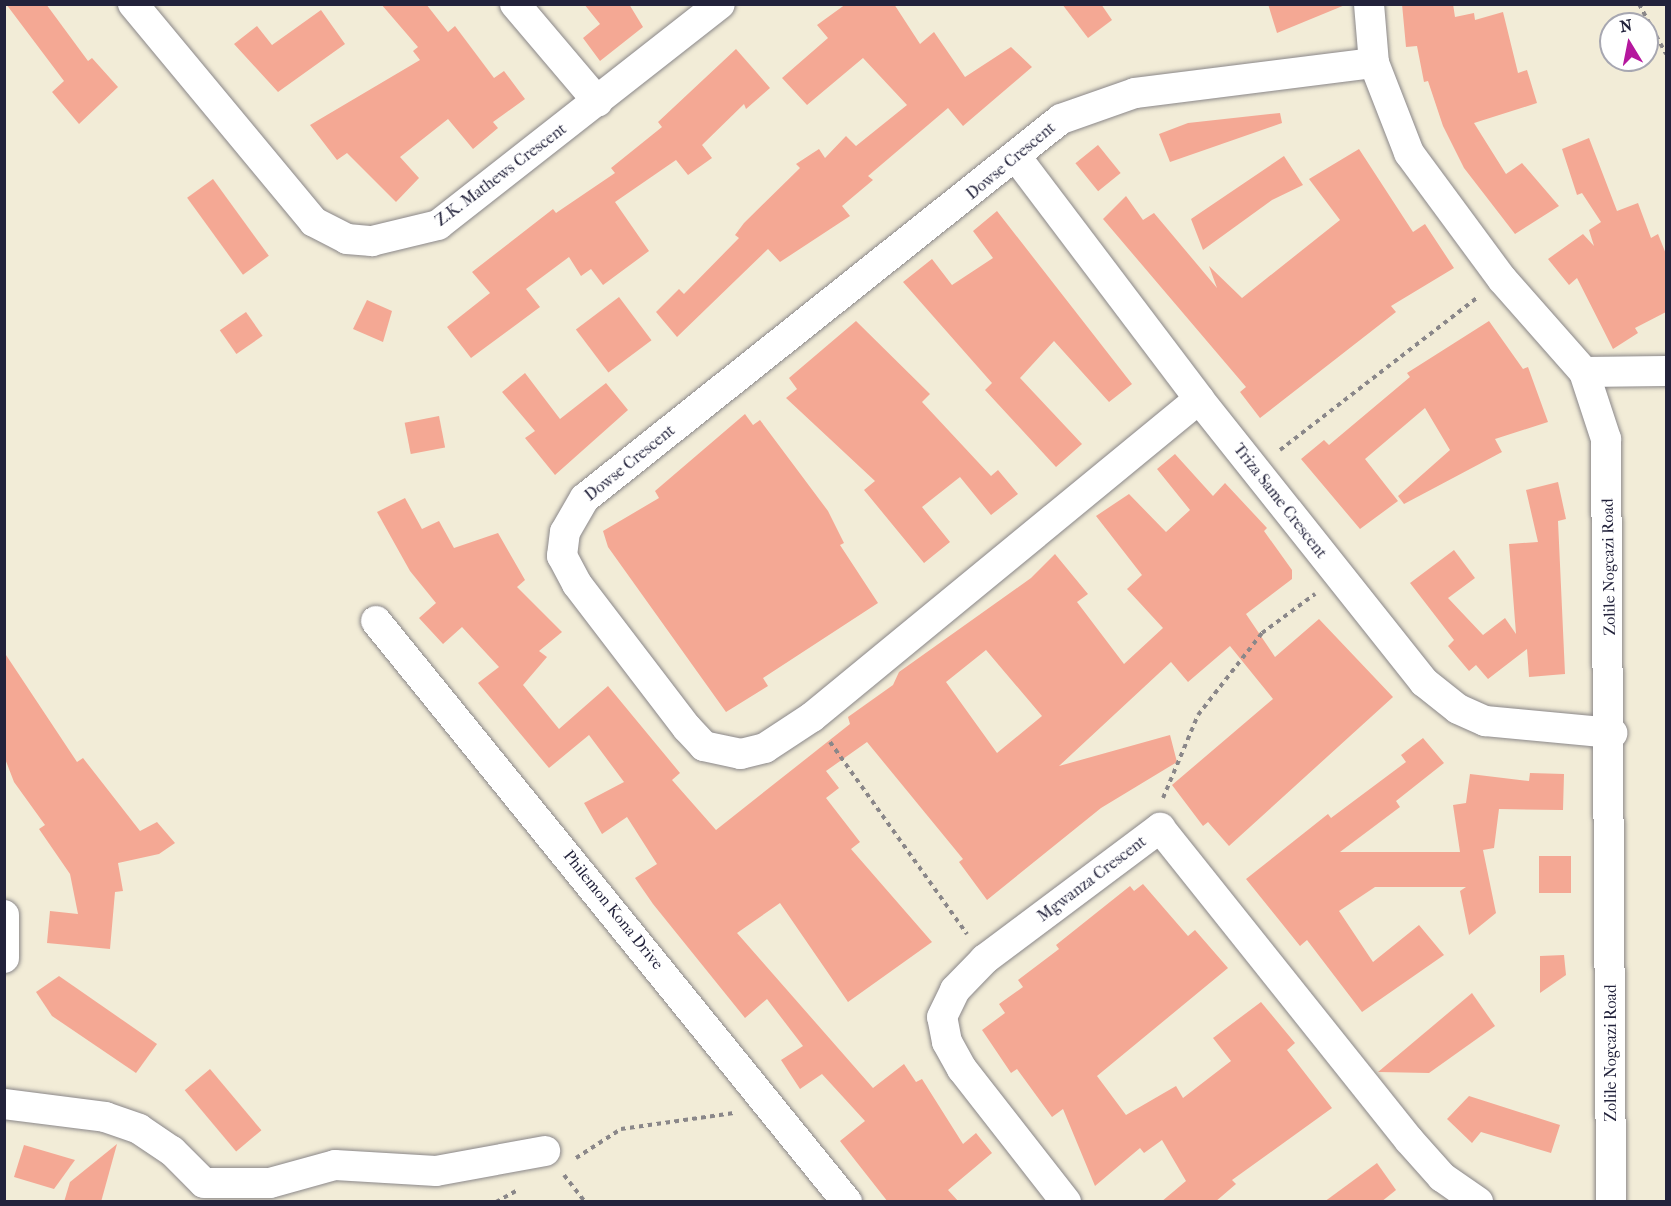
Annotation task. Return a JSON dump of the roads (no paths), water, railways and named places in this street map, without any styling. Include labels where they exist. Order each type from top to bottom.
[{"type":"street","name":"Z.K. Mathews Crescent","points":[[133,4],[314,222],[347,239],[400,238],[438,225],[598,102],[720,4]]},
{"type":"street","points":[[515,4],[598,102]]},
{"type":"street","name":"Zolile Nogcazi Road","points":[[1369,4],[1374,63],[1409,153],[1502,279],[1584,372],[1606,439],[1612,733],[1611,1202]]},
{"type":"street","name":"Dowse Crescent","points":[[1198,399],[812,717],[765,748],[741,754],[704,746],[566,568],[561,546],[565,532],[585,498],[1017,158],[1061,119],[1097,102],[1211,81],[1374,63]]},
{"type":"street","name":"Triza Same Crescent","points":[[1017,158],[1198,399],[1424,682],[1458,710],[1512,727],[1612,733]]},
{"type":"street","points":[[1584,372],[1666,371]]},
{"type":"street","name":"Philemon Kona Drive","points":[[376,621],[779,1115],[847,1202]]},
{"type":"street","name":"Mgwanza Crescent","points":[[1066,1202],[947,1042],[946,1004],[985,959],[1160,828],[1409,1140],[1442,1177],[1478,1202]]},
{"type":"street","points":[[4,915],[4,958]]},
{"type":"street","points":[[4,1104],[105,1117],[139,1129],[172,1151],[204,1184],[270,1183],[335,1165],[436,1171],[556,1157]]}]
